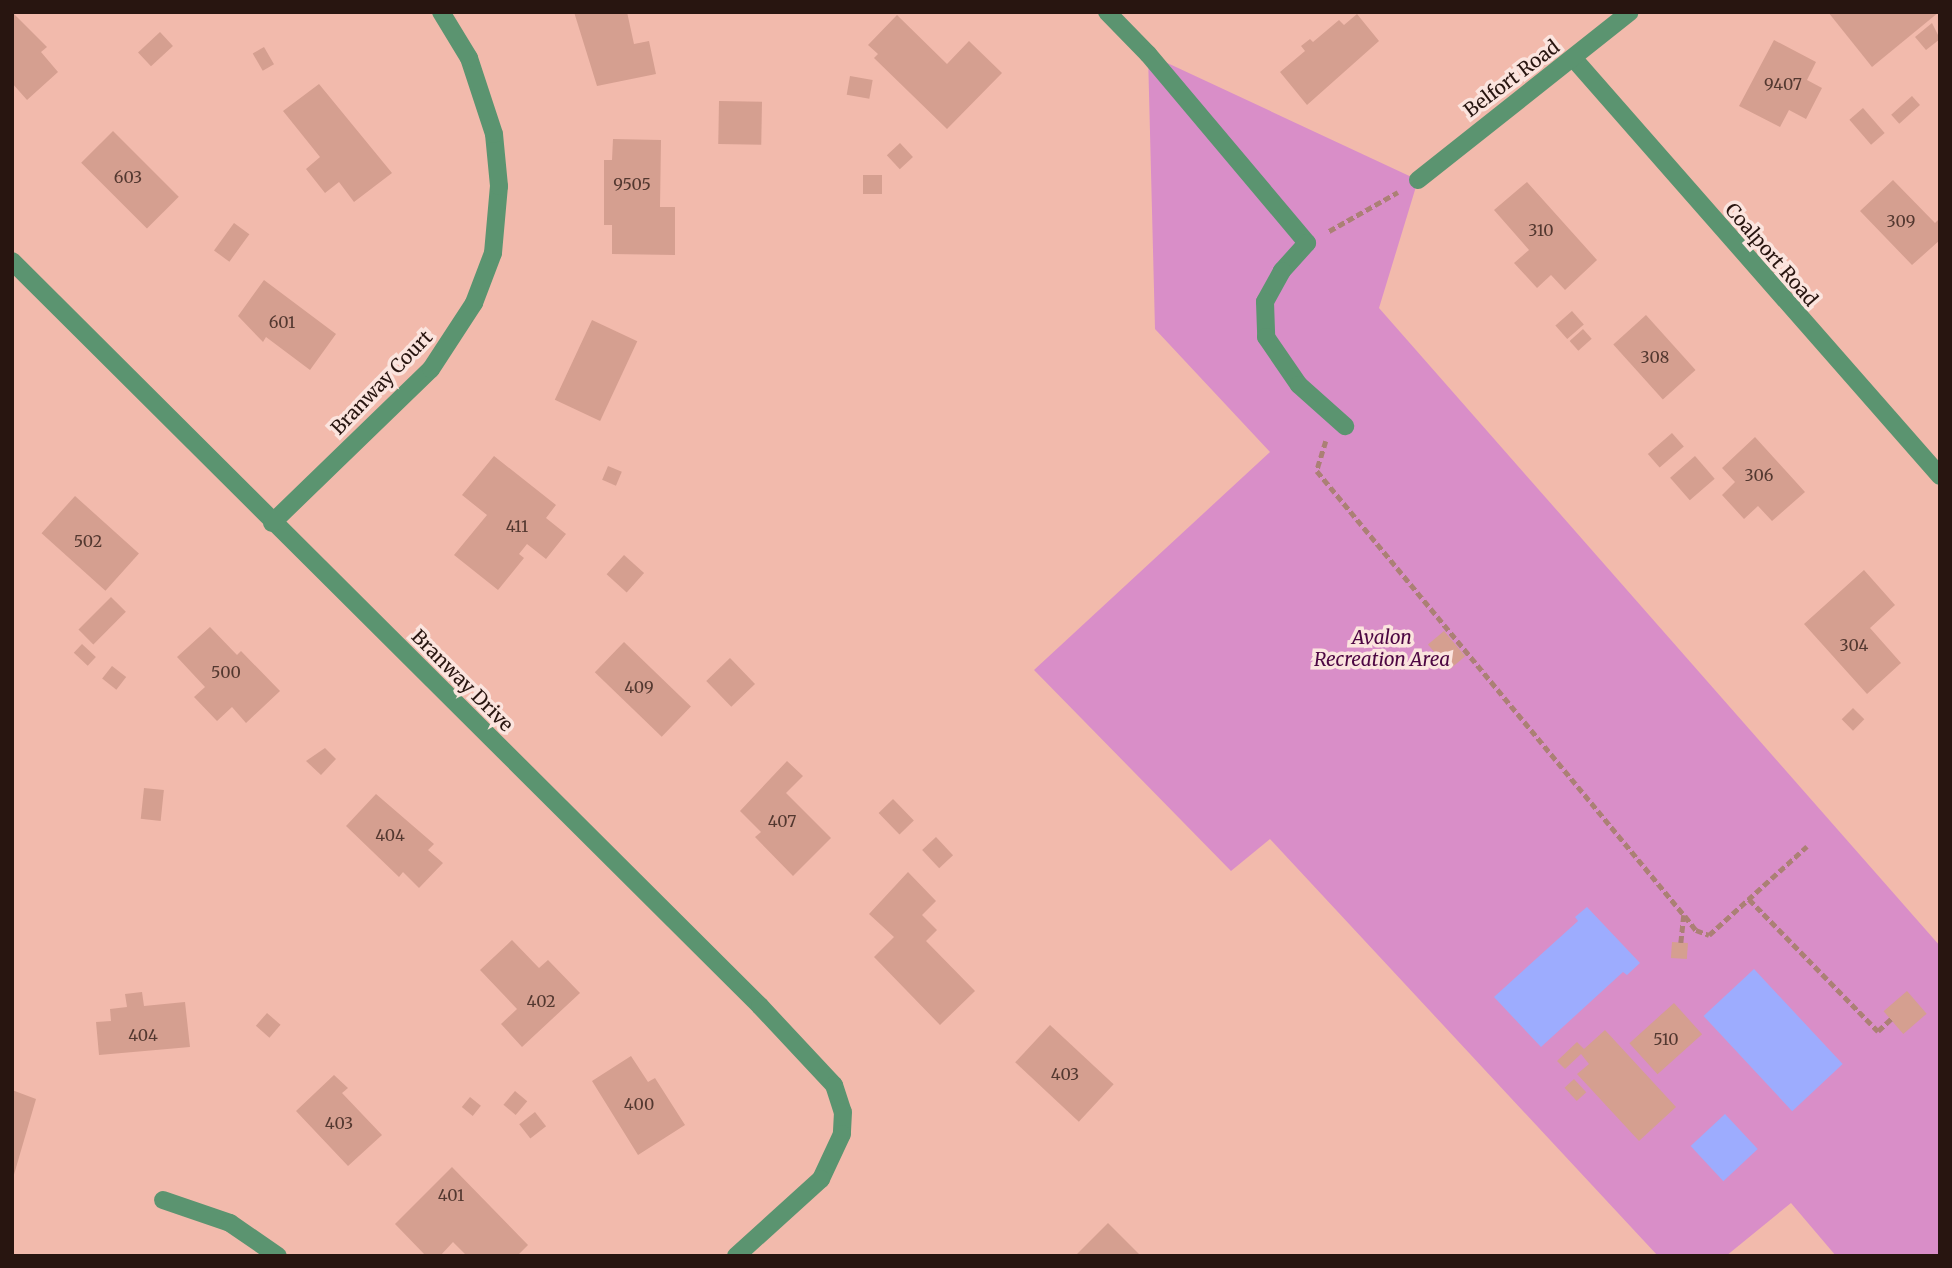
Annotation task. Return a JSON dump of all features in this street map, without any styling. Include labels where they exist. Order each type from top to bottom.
[{"type":"street","name":"Branway Court","points":[[272,523],[431,369],[474,303],[493,253],[499,186],[494,134],[469,58],[441,12]]},
{"type":"street","points":[[1107,12],[1148,54],[1307,243],[1282,271],[1265,302],[1266,337],[1299,385],[1345,426]]},
{"type":"street","name":"Belfort Road","points":[[1418,180],[1630,12]]},
{"type":"street","name":"Coalport Road","points":[[1574,59],[1940,475]]},
{"type":"street","name":"Branway Drive","points":[[12,261],[272,523],[760,1006],[834,1085],[843,1112],[838,1149],[821,1179],[736,1256]]},
{"type":"street","points":[[163,1200],[230,1223],[278,1256]]},
{"type":"path","points":[[1307,243],[1418,180]]},
{"type":"path","points":[[1325,442],[1317,471],[1696,930],[1709,935],[1807,846]]},
{"type":"path","points":[[1749,899],[1878,1031],[1891,1020]]},
{"type":"path","points":[[1681,943],[1684,915]]},
{"type":"green space","name":"Avalon Recreation Area","points":[[1148,54],[1418,180],[1379,308],[1940,946],[1940,1256],[1836,1256],[1791,1203],[1726,1256],[1658,1256],[1270,839],[1231,871],[1034,670],[1270,452],[1155,329]]},
{"type":"water","points":[[1587,907],[1640,963],[1627,975],[1623,972],[1541,1047],[1494,997],[1578,921],[1575,917]]},
{"type":"water","points":[[1754,969],[1843,1064],[1792,1111],[1704,1016]]},
{"type":"water","points":[[1725,1114],[1758,1149],[1723,1181],[1691,1146]]},
{"type":"building","points":[[12,12],[47,47],[41,52],[58,72],[27,100],[12,83]]},
{"type":"building","points":[[574,12],[627,12],[634,44],[649,41],[656,74],[597,86]]},
{"type":"building","points":[[1828,12],[1939,12],[1872,67]]},
{"type":"building","points":[[1357,14],[1379,41],[1307,105],[1280,72],[1305,51],[1301,46],[1310,39],[1313,42],[1339,20],[1344,25]]},
{"type":"building","points":[[897,15],[947,64],[969,41],[1002,73],[947,129],[874,58],[878,54],[868,45]]},
{"type":"building","points":[[1932,23],[1940,39],[1926,50],[1915,37]]},
{"type":"building","points":[[160,32],[173,46],[151,66],[138,52]]},
{"type":"building","points":[[1774,40],[1816,62],[1807,80],[1822,88],[1806,119],[1789,110],[1780,127],[1739,106]]},
{"type":"building","points":[[264,47],[274,64],[263,71],[253,54]]},
{"type":"building","points":[[850,76],[873,80],[869,99],[847,95]]},
{"type":"building","points":[[319,84],[392,173],[354,202],[339,182],[325,193],[306,169],[320,157],[283,111]]},
{"type":"building","points":[[1912,96],[1920,105],[1899,124],[1891,115]]},
{"type":"building","points":[[719,101],[762,102],[761,145],[718,144]]},
{"type":"building","points":[[1863,108],[1885,133],[1871,145],[1849,120]]},
{"type":"building","points":[[113,131],[179,197],[147,229],[81,163]]},
{"type":"building","points":[[613,139],[661,140],[660,207],[675,207],[675,255],[612,254],[612,225],[604,225],[604,160],[612,160]]},
{"type":"building","points":[[900,143],[913,157],[900,169],[887,155]]},
{"type":"building","points":[[863,175],[882,175],[882,194],[863,194]]},
{"type":"building","points":[[1893,180],[1935,223],[1940,218],[1940,240],[1912,265],[1860,211]]},
{"type":"building","points":[[1527,182],[1597,260],[1565,290],[1551,275],[1537,288],[1514,263],[1529,250],[1494,210]]},
{"type":"building","points":[[234,223],[249,234],[229,262],[214,251]]},
{"type":"building","points":[[264,280],[336,334],[310,370],[266,337],[263,342],[238,316]]},
{"type":"building","points":[[1572,311],[1584,325],[1567,339],[1555,325]]},
{"type":"building","points":[[1646,315],[1696,370],[1663,399],[1613,344]]},
{"type":"building","points":[[592,320],[637,341],[600,421],[555,400]]},
{"type":"building","points":[[1583,329],[1592,339],[1578,351],[1570,341]]},
{"type":"building","points":[[1672,433],[1684,447],[1660,468],[1648,454]]},
{"type":"building","points":[[1755,437],[1805,492],[1772,521],[1758,506],[1744,519],[1722,495],[1735,482],[1722,468]]},
{"type":"building","points":[[494,456],[556,505],[546,518],[566,534],[546,559],[527,544],[519,554],[524,558],[498,590],[454,555],[487,515],[462,495]]},
{"type":"building","points":[[1695,456],[1715,479],[1690,500],[1670,478]]},
{"type":"building","points":[[608,466],[622,472],[616,486],[602,480]]},
{"type":"building","points":[[75,496],[139,554],[105,591],[42,533]]},
{"type":"building","points":[[624,555],[644,573],[627,592],[607,574]]},
{"type":"building","points":[[1864,570],[1895,605],[1870,628],[1901,663],[1867,694],[1804,624]]},
{"type":"building","points":[[111,597],[126,612],[93,644],[78,630]]},
{"type":"building","points":[[210,627],[237,655],[241,651],[280,691],[246,723],[232,707],[217,721],[194,697],[205,687],[177,657]]},
{"type":"building","points":[[1444,631],[1465,656],[1449,670],[1428,644]]},
{"type":"building","points":[[624,642],[691,707],[662,737],[595,672]]},
{"type":"building","points":[[82,644],[96,657],[88,666],[74,653]]},
{"type":"building","points":[[730,658],[755,684],[731,707],[706,681]]},
{"type":"building","points":[[112,666],[126,677],[116,690],[102,679]]},
{"type":"building","points":[[1853,708],[1864,719],[1853,731],[1842,719]]},
{"type":"building","points":[[325,748],[336,759],[321,775],[306,761]]},
{"type":"building","points":[[787,761],[803,776],[786,793],[831,838],[793,876],[755,837],[761,832],[740,811]]},
{"type":"building","points":[[144,788],[164,790],[161,821],[141,819]]},
{"type":"building","points":[[376,794],[434,844],[428,850],[443,863],[419,888],[403,872],[399,877],[346,826]]},
{"type":"building","points":[[893,799],[914,821],[899,834],[879,813]]},
{"type":"building","points":[[936,837],[953,855],[939,868],[922,850]]},
{"type":"building","points":[[908,872],[936,901],[922,915],[937,930],[926,941],[975,991],[940,1025],[874,957],[894,937],[869,914]]},
{"type":"building","points":[[512,940],[539,968],[548,960],[580,993],[522,1047],[501,1024],[517,1009],[480,970]]},
{"type":"building","points":[[1672,942],[1688,943],[1687,959],[1671,958]]},
{"type":"building","points":[[1907,991],[1927,1014],[1903,1034],[1884,1011]]},
{"type":"building","points":[[142,992],[144,1006],[185,1002],[190,1047],[99,1055],[96,1022],[111,1021],[110,1009],[127,1007],[125,994]]},
{"type":"building","points":[[1674,1003],[1702,1034],[1658,1074],[1629,1043]]},
{"type":"building","points":[[267,1013],[281,1025],[269,1038],[256,1026]]},
{"type":"building","points":[[1050,1025],[1114,1084],[1079,1122],[1015,1062]]},
{"type":"building","points":[[1605,1030],[1676,1107],[1639,1141],[1577,1074],[1589,1064],[1581,1054],[1565,1069],[1557,1061],[1577,1042],[1584,1049]]},
{"type":"building","points":[[631,1056],[648,1082],[655,1078],[685,1125],[638,1155],[592,1081]]},
{"type":"building","points":[[334,1075],[348,1088],[342,1093],[382,1135],[348,1166],[296,1111]]},
{"type":"building","points":[[1574,1079],[1586,1092],[1577,1101],[1564,1088]]},
{"type":"building","points":[[12,1090],[36,1099],[13,1178],[12,1178]]},
{"type":"building","points":[[515,1091],[527,1101],[516,1115],[503,1105]]},
{"type":"building","points":[[470,1097],[481,1106],[473,1116],[462,1107]]},
{"type":"building","points":[[535,1112],[546,1126],[530,1138],[519,1124]]},
{"type":"building","points":[[452,1167],[528,1245],[517,1256],[467,1256],[453,1242],[440,1256],[426,1256],[395,1224]]},
{"type":"building","points":[[1108,1223],[1141,1256],[1075,1256]]}]
